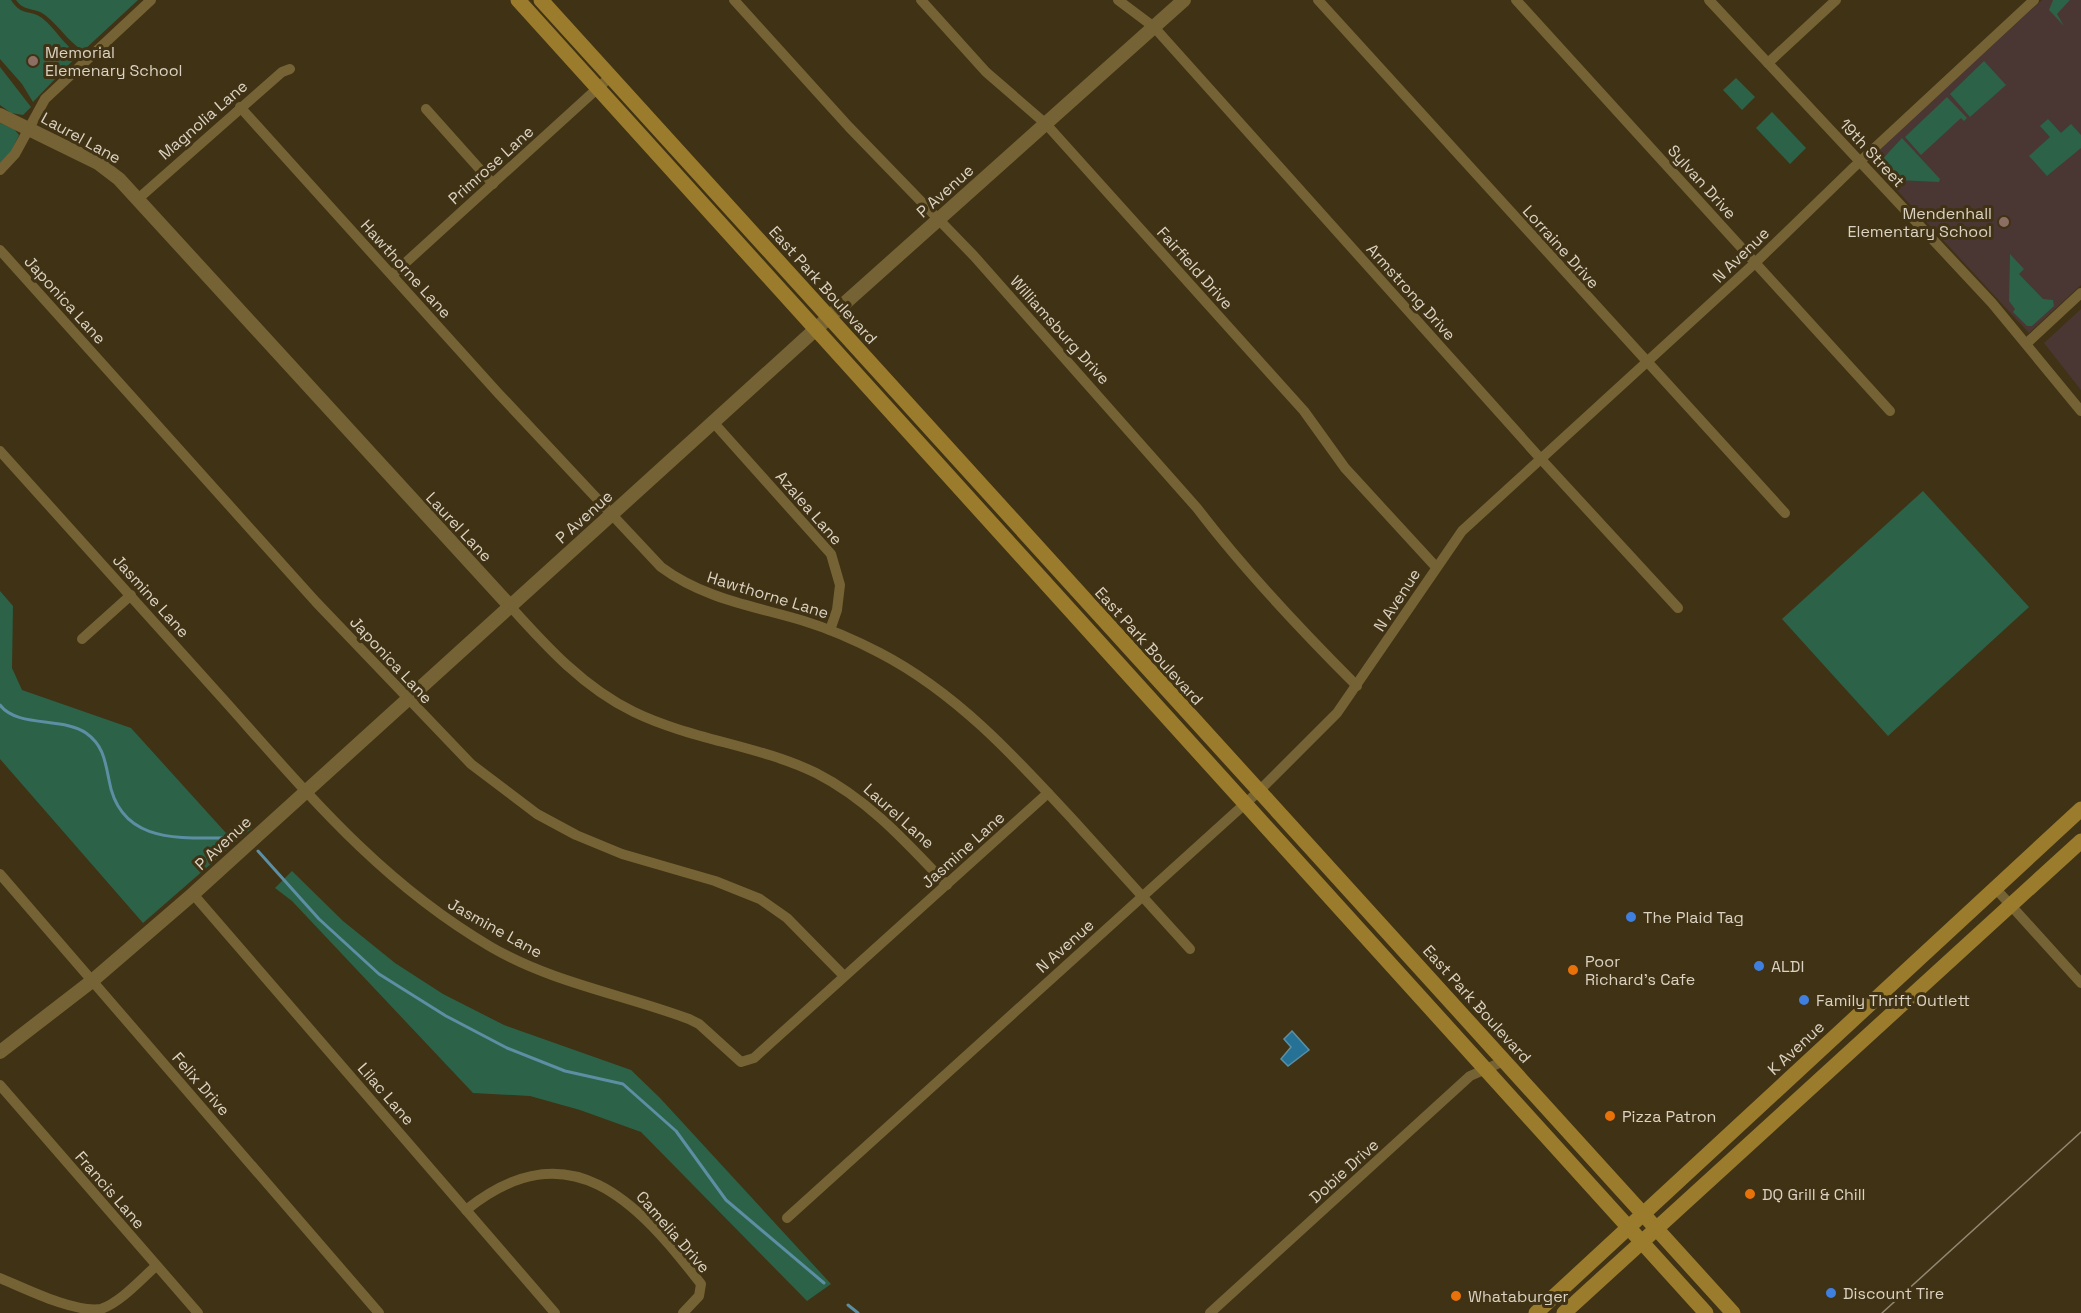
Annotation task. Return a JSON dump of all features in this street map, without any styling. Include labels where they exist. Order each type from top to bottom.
[{"type":"main road","name":"East Park Boulevard","points":[[518,0],[823,322],[1258,792],[1733,1313]]},
{"type":"main road","name":"East Park Boulevard","points":[[541,0],[1245,804],[1706,1313]]},
{"type":"main road","name":"K Avenue","points":[[1536,1313],[2081,809]]},
{"type":"main road","points":[[1564,1313],[2081,841]]},
{"type":"main road","points":[[1884,991],[1899,1007]]},
{"type":"main road","points":[[1809,1061],[1823,1076]]},
{"type":"street","points":[[0,170],[15,154],[41,106],[52,92],[151,0]]},
{"type":"street","name":"Williamsburg Drive","points":[[734,0],[849,127],[974,256],[1319,648],[1357,686]]},
{"type":"street","name":"Fairfield Drive","points":[[921,0],[986,72],[1046,124],[1304,411],[1346,468],[1436,567]]},
{"type":"street","name":"Armstrong Drive","points":[[1118,0],[1154,27],[1540,458],[1678,608]]},
{"type":"street","name":"P Avenue","points":[[0,1052],[92,981],[193,894],[823,322],[1184,0]]},
{"type":"street","name":"Lorraine Drive","points":[[1318,0],[1646,363],[1785,513]]},
{"type":"street","name":"Sylvan Drive","points":[[1516,0],[1890,411]]},
{"type":"street","name":"19th Street","points":[[1709,0],[2027,343],[2081,411]]},
{"type":"street","points":[[1768,63],[1836,0]]},
{"type":"street","name":"N Avenue","points":[[787,1218],[1245,804],[1322,730],[1357,686],[1462,531],[1755,263],[1860,161],[2034,0]]},
{"type":"street","name":"Magnolia Lane","points":[[138,198],[240,107],[282,72],[290,69]]},
{"type":"street","name":"Primrose Lane","points":[[392,275],[610,77]]},
{"type":"street","name":"Hawthorne Lane","points":[[240,107],[661,567],[681,580],[717,597],[830,630],[891,659],[959,706],[987,730],[1048,793],[1190,949]]},
{"type":"street","points":[[426,109],[493,184]]},
{"type":"street","name":"Laurel Lane","points":[[0,116],[98,163],[138,198],[562,662],[598,690],[635,712],[780,758],[817,774],[852,795],[888,824],[946,885]]},
{"type":"street","name":"Japonica Lane","points":[[0,250],[407,699],[471,764],[537,814],[606,848],[715,881],[760,899],[787,918],[844,976]]},
{"type":"street","points":[[2027,343],[2081,293]]},
{"type":"street","name":"Azalea Lane","points":[[713,422],[831,554],[837,567],[840,585],[837,610],[830,630]]},
{"type":"street","name":"Jasmine Lane","points":[[0,452],[305,790],[394,880],[427,907],[482,941],[558,978],[689,1019],[708,1031],[741,1062],[754,1058],[1048,793]]},
{"type":"street","points":[[82,639],[130,595]]},
{"type":"street","name":"Felix Drive","points":[[0,874],[379,1313]]},
{"type":"street","points":[[1996,889],[2081,983]]},
{"type":"street","name":"Lilac Lane","points":[[193,894],[555,1313]]},
{"type":"street","name":"Dobie Drive","points":[[1210,1313],[1470,1076],[1504,1060]]},
{"type":"street","name":"Francis Lane","points":[[0,1085],[198,1313]]},
{"type":"street","name":"Camelia Drive","points":[[466,1210],[505,1183],[526,1177],[569,1175],[606,1187],[630,1204],[700,1284],[699,1296],[685,1311]]},
{"type":"street","points":[[0,1278],[69,1308],[91,1312],[102,1309],[118,1299],[156,1266]]},
{"type":"shaded area","name":"Mendenhall Elementary School","points":[[2042,0],[2081,0],[2081,285],[2029,333],[1868,159]]},
{"type":"shaded area","points":[[2081,309],[2081,390],[2044,343]]},
{"type":"green space","points":[[0,0],[11,0],[22,11],[38,15],[79,54],[33,102],[22,84],[0,59]]},
{"type":"green space","points":[[16,0],[138,0],[83,51],[45,15],[22,6]]},
{"type":"green space","points":[[2053,0],[2070,0],[2057,14],[2064,26],[2049,10]]},
{"type":"green space","points":[[1984,61],[2006,85],[1970,117],[1950,94]]},
{"type":"green space","points":[[0,67],[31,107],[23,115],[11,113],[0,105]]},
{"type":"green space","points":[[1736,78],[1755,97],[1742,110],[1723,90]]},
{"type":"green space","points":[[1947,97],[1967,118],[1964,121],[1961,118],[1921,155],[1905,137]]},
{"type":"green space","points":[[1772,112],[1806,148],[1790,164],[1756,128]]},
{"type":"green space","points":[[2048,119],[2061,133],[2071,124],[2081,135],[2081,148],[2047,176],[2029,156],[2050,137],[2040,126]]},
{"type":"green space","points":[[0,123],[14,129],[19,135],[11,152],[0,163]]},
{"type":"green space","points":[[1902,138],[1940,179],[1939,182],[1897,180],[1893,174],[1886,175],[1877,165]]},
{"type":"green space","points":[[2010,254],[2024,269],[2019,274],[2043,299],[2053,300],[2054,306],[2032,326],[2027,326],[2013,312],[2015,309],[2009,301]]},
{"type":"green space","points":[[1923,491],[2029,607],[1888,736],[1782,619]]},
{"type":"green space","points":[[0,591],[13,606],[12,668],[22,690],[131,728],[226,833],[242,819],[252,828],[143,923],[0,759]]},
{"type":"green space","points":[[292,871],[343,921],[395,963],[443,994],[504,1025],[631,1070],[660,1098],[831,1284],[807,1301],[641,1132],[580,1110],[530,1096],[473,1093],[292,901],[275,888]]},
{"type":"water","points":[[1292,1031],[1309,1050],[1288,1066],[1281,1059],[1291,1047],[1284,1039]]},
{"type":"waterway","points":[[0,705],[18,717],[77,728],[92,738],[102,754],[115,801],[125,816],[139,826],[172,837],[230,838]]},
{"type":"waterway","points":[[258,851],[319,919],[379,974],[446,1016],[507,1048],[565,1071],[623,1084],[676,1131],[726,1200],[824,1283]]},
{"type":"waterway","points":[[848,1305],[858,1313]]},
{"type":"tram line","points":[[1882,1313],[2081,1132]]},
{"type":"place","name":"Memorial Elemenary School","points":[[33,61]]},
{"type":"place","name":"Mendenhall Elementary School","points":[[2004,222]]},
{"type":"place","name":"The Plaid Tag","points":[[1631,917]]},
{"type":"place","name":"ALDI","points":[[1759,966]]},
{"type":"place","name":"Poor Richard's Cafe","points":[[1573,970]]},
{"type":"place","name":"Family Thrift Outlett","points":[[1804,1000]]},
{"type":"place","name":"Pizza Patron","points":[[1610,1116]]},
{"type":"place","name":"DQ Grill & Chill","points":[[1750,1194]]},
{"type":"place","name":"Discount Tire","points":[[1831,1293]]},
{"type":"place","name":"Whataburger","points":[[1456,1296]]}]
